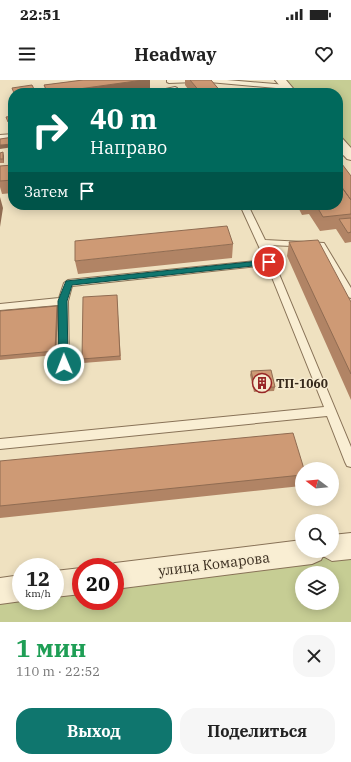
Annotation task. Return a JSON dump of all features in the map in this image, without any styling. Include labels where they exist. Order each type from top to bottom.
[{"type":"street","points":[[339,547],[351,546]]},
{"type":"street","name":"улица Комарова","points":[[124,575],[295,553]]},
{"type":"street","points":[[0,591],[12,589]]},
{"type":"lane","points":[[168,81],[194,80]]},
{"type":"lane","points":[[209,80],[286,87]]},
{"type":"lane","points":[[246,210],[262,242],[351,462]]},
{"type":"lane","points":[[262,242],[321,245],[351,295]]},
{"type":"lane","points":[[64,364],[63,301],[68,282],[269,262]]},
{"type":"lane","points":[[0,307],[63,301]]},
{"type":"lane","points":[[0,444],[331,411]]},
{"type":"green space","points":[[280,80],[351,80],[351,156],[343,147],[343,88],[287,88]]},
{"type":"green space","points":[[351,546],[351,622],[0,622],[0,591],[12,597],[12,610],[64,610],[64,583],[72,582],[72,610],[124,610],[124,575],[295,555],[295,558],[339,558],[339,549]]},
{"type":"building","points":[[83,80],[143,80],[86,88],[46,88],[44,85]]},
{"type":"building","points":[[190,80],[211,80],[218,88],[197,88]]},
{"type":"building","points":[[32,85],[34,88],[12,88]]},
{"type":"building","points":[[8,138],[8,144],[0,145],[0,139]]},
{"type":"building","points":[[3,152],[3,159],[0,159],[0,153]]},
{"type":"building","points":[[8,165],[8,180],[0,181],[0,166]]},
{"type":"building","points":[[343,165],[351,176],[351,200],[343,189]]},
{"type":"building","points":[[343,189],[351,200],[351,214],[323,217],[319,210],[343,210]]},
{"type":"building","points":[[351,218],[351,232],[348,233],[339,219]]},
{"type":"building","points":[[227,226],[233,244],[75,261],[75,241]]},
{"type":"building","points":[[318,240],[351,302],[351,374],[289,242]]},
{"type":"building","points":[[117,295],[120,356],[82,359],[83,297]]},
{"type":"building","points":[[57,306],[55,351],[0,356],[0,311]]},
{"type":"building","name":"ТП-1060","points":[[271,370],[275,387],[255,388],[251,371]]},
{"type":"building","points":[[293,433],[302,462],[295,462],[295,476],[0,506],[0,461]]},
{"type":"place","name":"ТП-1060","points":[[262,383]]},
{"type":"route","points":[[64,364],[63,301],[68,282],[269,262]]}]
